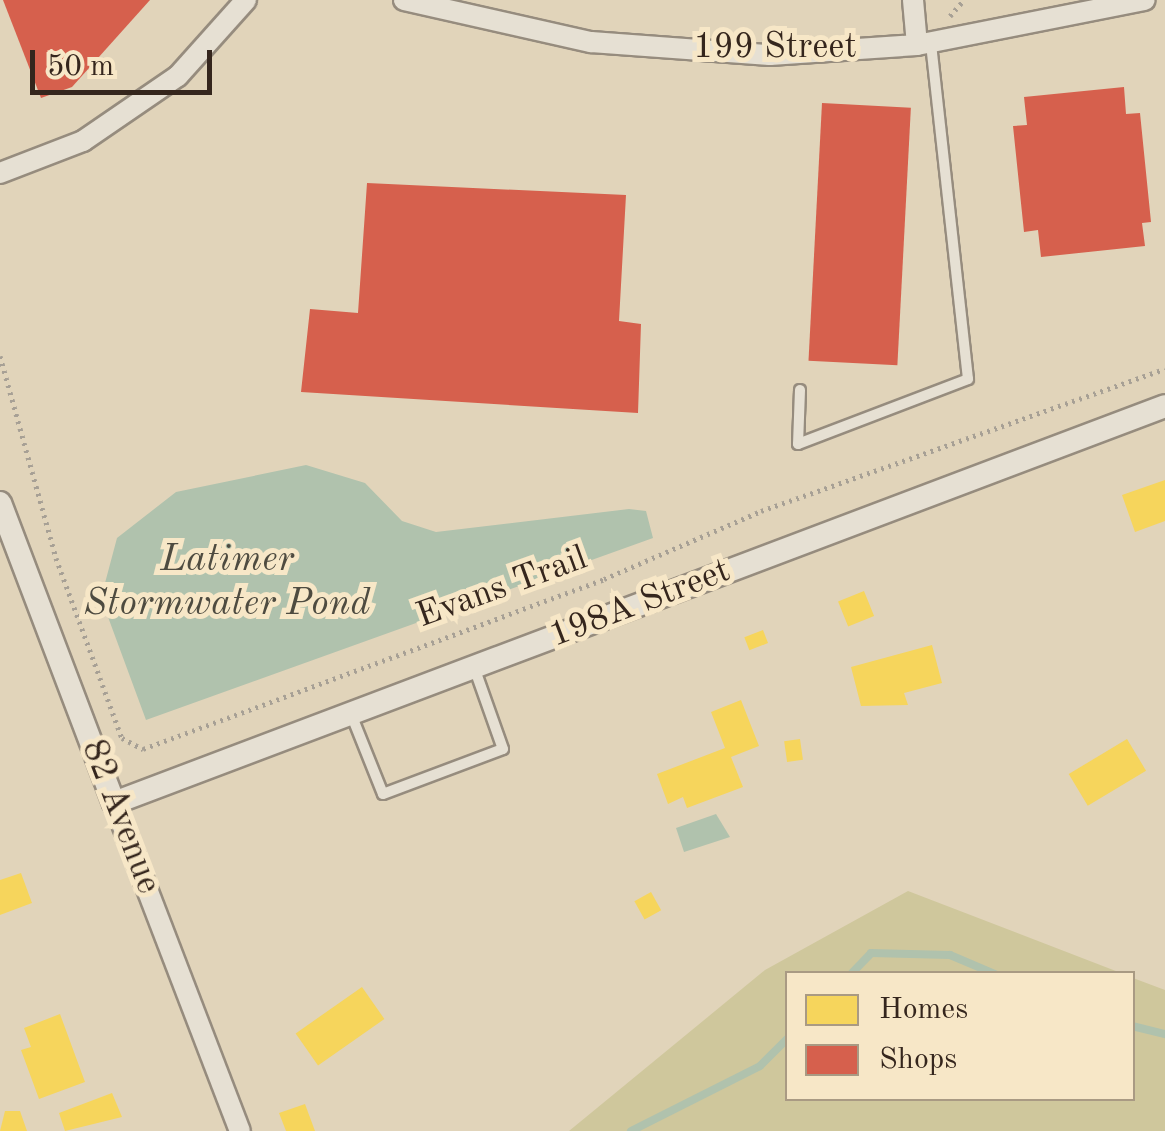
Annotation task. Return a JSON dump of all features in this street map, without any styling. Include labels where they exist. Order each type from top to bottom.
[{"type":"street","points":[[2,167],[83,141],[178,76],[246,0]]},
{"type":"street","name":"199 Street","points":[[404,0],[591,42],[770,55],[924,44],[1145,0]]},
{"type":"street","points":[[913,0],[924,44]]},
{"type":"street","name":"198A Street","points":[[114,803],[1165,406]]},
{"type":"street","name":"82 Avenue","points":[[0,503],[240,1131]]},
{"type":"lane","points":[[800,390],[798,444],[968,378],[924,44]]},
{"type":"lane","points":[[351,713],[384,794],[503,750],[474,667]]},
{"type":"path","points":[[948,18],[964,0]]},
{"type":"path","name":"Evans Trail","points":[[0,356],[56,558],[122,738],[143,749],[604,580],[778,505],[1165,369]]},
{"type":"shaded area","points":[[908,891],[1116,971],[785,971],[785,1101],[1135,1101],[1135,979],[1165,990],[1165,1131],[569,1131],[765,970]]},
{"type":"water","name":"Latimer Stormwater Pond","points":[[306,465],[365,483],[402,521],[436,532],[629,509],[646,511],[653,538],[146,720],[101,598],[117,538],[176,492]]},
{"type":"water","points":[[716,814],[730,837],[684,852],[676,828]]},
{"type":"building: Homes","points":[[1165,480],[1165,521],[1135,532],[1122,495]]},
{"type":"building: Homes","points":[[864,591],[874,616],[848,627],[838,601]]},
{"type":"building: Homes","points":[[763,630],[768,643],[749,650],[744,637]]},
{"type":"building: Homes","points":[[932,645],[942,683],[904,693],[908,705],[861,706],[851,667]]},
{"type":"building: Homes","points":[[741,700],[759,746],[731,757],[743,787],[687,808],[683,797],[668,804],[657,774],[725,748],[711,712]]},
{"type":"building: Homes","points":[[800,739],[803,760],[787,762],[784,741]]},
{"type":"building: Homes","points":[[1127,739],[1146,771],[1088,806],[1069,774]]},
{"type":"building: Homes","points":[[21,873],[32,903],[0,915],[0,880]]},
{"type":"building: Homes","points":[[651,892],[661,910],[645,920],[634,901]]},
{"type":"building: Homes","points":[[362,987],[384,1019],[318,1065],[296,1033]]},
{"type":"building: Homes","points":[[60,1014],[85,1082],[39,1099],[21,1050],[31,1047],[24,1028]]},
{"type":"building: Homes","points":[[112,1093],[122,1117],[65,1131],[59,1113]]},
{"type":"building: Homes","points":[[305,1104],[315,1131],[286,1131],[279,1113]]},
{"type":"building: Homes","points":[[5,1111],[20,1111],[27,1131],[0,1131]]},
{"type":"building: Shops","points":[[3,0],[150,0],[72,87],[41,98]]},
{"type":"building: Shops","points":[[1124,87],[1126,114],[1140,113],[1151,222],[1142,223],[1145,246],[1041,257],[1038,230],[1024,232],[1013,126],[1027,125],[1024,97]]},
{"type":"building: Shops","points":[[822,103],[911,108],[897,365],[808,361]]},
{"type":"building: Shops","points":[[367,183],[626,195],[619,321],[641,324],[638,413],[301,392],[310,309],[358,313]]},
{"type":"waterway","points":[[854,971],[871,953],[950,955],[988,971]]},
{"type":"waterway","points":[[1135,1027],[1165,1034]]},
{"type":"waterway","points":[[631,1131],[760,1066],[785,1041]]}]
